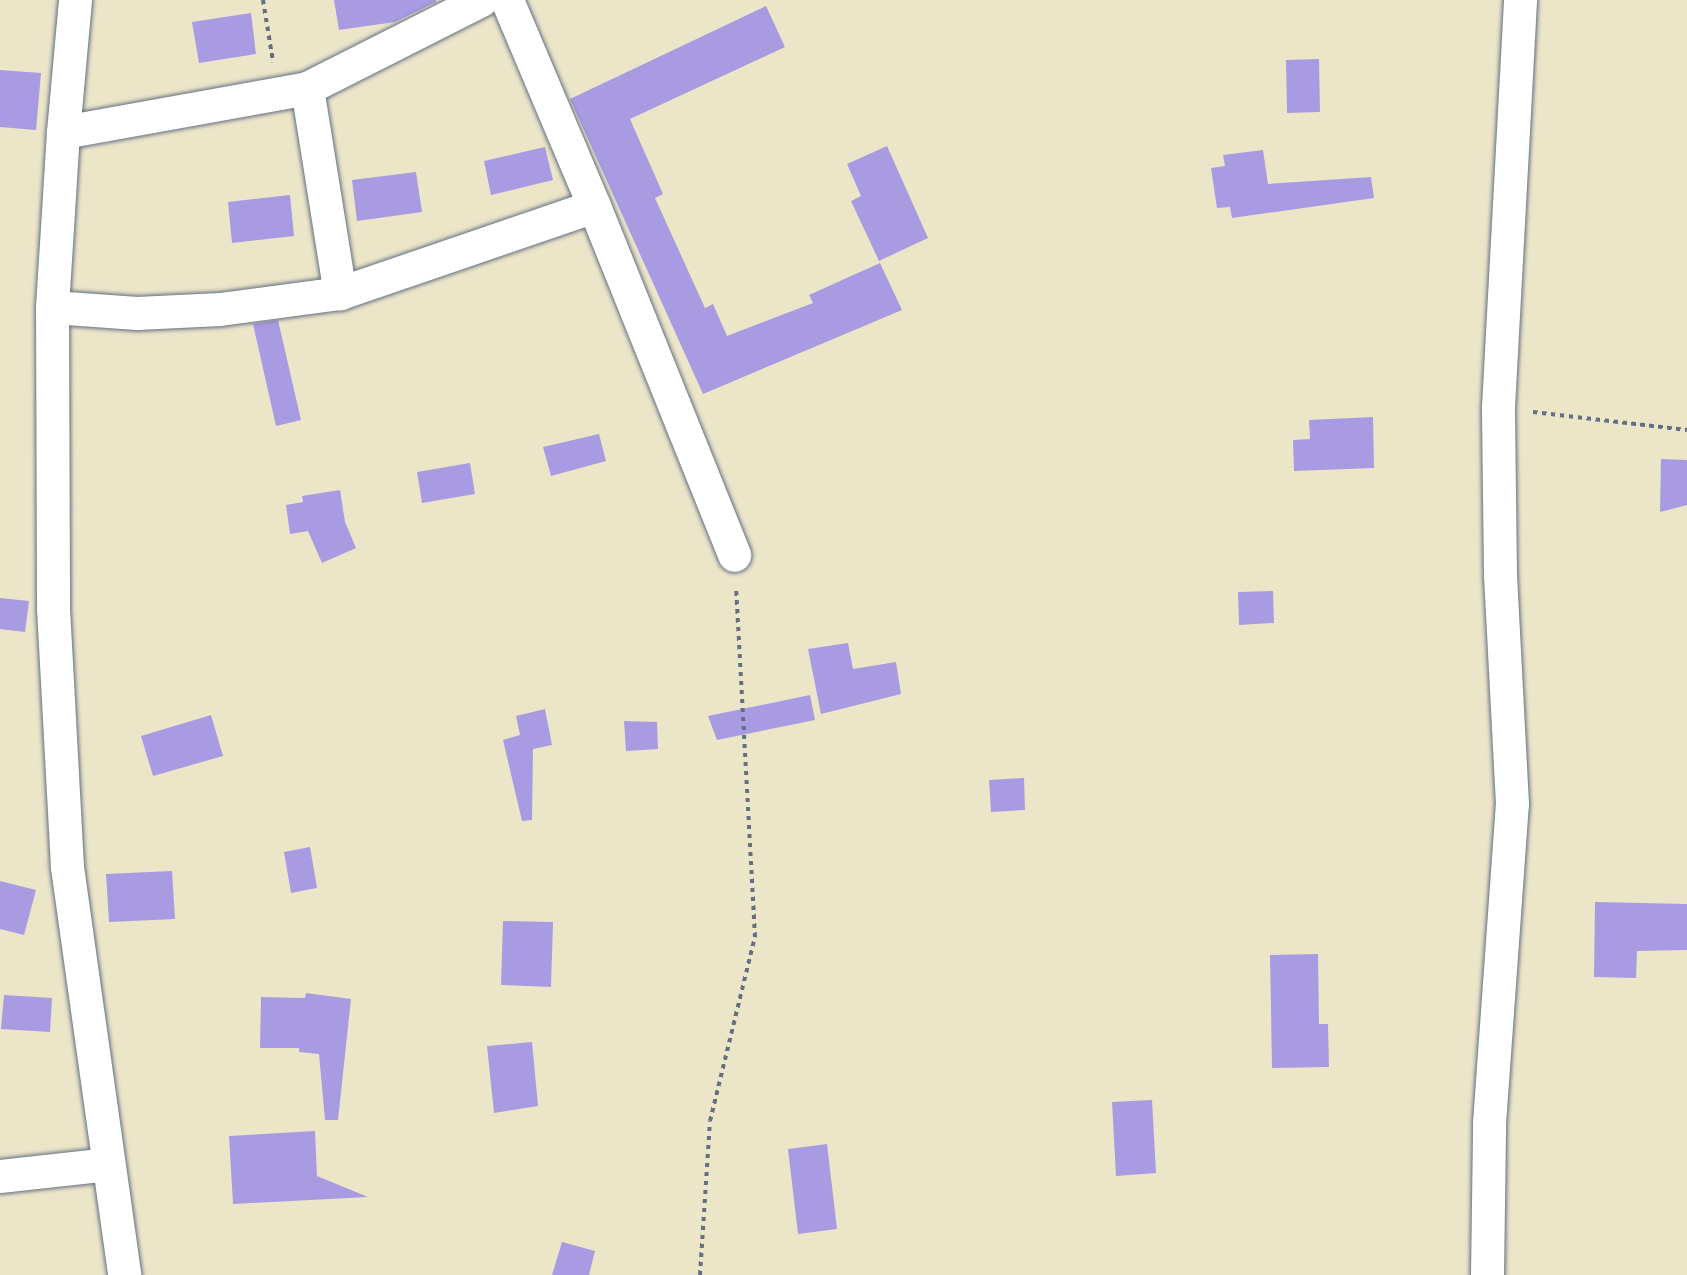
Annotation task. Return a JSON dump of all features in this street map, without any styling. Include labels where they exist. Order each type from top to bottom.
[{"type":"street","points":[[75,0],[63,132],[52,307],[53,608],[67,867],[124,1275]]},
{"type":"street","points":[[63,132],[292,90],[481,0]]},
{"type":"street","points":[[507,0],[594,206],[734,555]]},
{"type":"street","points":[[1487,1275],[1489,1123],[1512,804],[1500,575],[1498,407],[1520,0]]},
{"type":"street","points":[[292,90],[340,293]]},
{"type":"street","points":[[52,307],[137,313],[340,293],[594,206]]},
{"type":"street","points":[[0,1176],[108,1164]]},
{"type":"path","points":[[263,0],[292,90]]},
{"type":"path","points":[[1498,407],[1687,430]]},
{"type":"path","points":[[700,1275],[710,1121],[755,937],[734,555]]},
{"type":"building","points":[[334,0],[436,0],[436,2],[395,22],[339,30]]},
{"type":"building","points":[[766,6],[785,47],[630,119],[663,194],[655,198],[705,308],[713,304],[727,336],[813,303],[809,295],[880,263],[902,310],[703,394],[570,99]]},
{"type":"building","points":[[251,13],[256,54],[199,63],[192,22]]},
{"type":"building","points":[[1319,59],[1320,112],[1287,113],[1286,60]]},
{"type":"building","points":[[0,70],[41,73],[36,130],[0,127]]},
{"type":"building","points":[[887,146],[928,238],[879,261],[851,201],[861,196],[847,164]]},
{"type":"building","points":[[545,147],[553,180],[491,195],[484,161]]},
{"type":"building","points":[[1263,150],[1268,184],[1371,177],[1374,198],[1232,218],[1230,207],[1217,208],[1211,168],[1225,166],[1223,155]]},
{"type":"building","points":[[416,172],[422,212],[357,221],[352,180]]},
{"type":"building","points":[[290,195],[294,236],[232,243],[228,202]]},
{"type":"building","points":[[278,320],[301,420],[276,426],[253,324]]},
{"type":"building","points":[[1373,417],[1374,468],[1294,471],[1293,440],[1310,439],[1309,420]]},
{"type":"building","points":[[599,434],[606,461],[551,476],[543,447]]},
{"type":"building","points":[[1661,459],[1687,460],[1687,505],[1660,512]]},
{"type":"building","points":[[470,463],[475,494],[422,503],[417,472]]},
{"type":"building","points":[[340,490],[345,522],[356,548],[322,563],[308,531],[290,534],[286,505],[303,502],[302,496]]},
{"type":"building","points":[[1273,591],[1274,623],[1239,625],[1238,592]]},
{"type":"building","points":[[0,598],[29,601],[25,632],[0,629]]},
{"type":"building","points":[[848,643],[853,669],[896,662],[901,694],[821,714],[808,649]]},
{"type":"building","points":[[810,695],[815,720],[717,740],[708,716]]},
{"type":"building","points":[[545,709],[552,745],[533,749],[532,820],[522,821],[503,740],[520,735],[516,716]]},
{"type":"building","points":[[211,715],[223,756],[153,776],[141,736]]},
{"type":"building","points":[[624,721],[657,722],[658,749],[626,751]]},
{"type":"building","points":[[1024,778],[1025,810],[991,812],[989,780]]},
{"type":"building","points":[[310,847],[317,888],[291,893],[284,852]]},
{"type":"building","points":[[172,871],[175,919],[109,922],[106,874]]},
{"type":"building","points":[[0,881],[36,890],[24,935],[0,929]]},
{"type":"building","points":[[1595,902],[1687,904],[1687,950],[1637,951],[1636,978],[1594,977]]},
{"type":"building","points":[[503,921],[553,922],[551,987],[501,985]]},
{"type":"building","points":[[1318,954],[1319,1024],[1328,1024],[1329,1067],[1272,1068],[1270,955]]},
{"type":"building","points":[[306,993],[351,999],[338,1120],[325,1120],[319,1054],[299,1052],[299,1048],[260,1048],[261,997],[305,998]]},
{"type":"building","points":[[4,995],[52,998],[50,1032],[1,1029]]},
{"type":"building","points":[[532,1042],[538,1106],[494,1113],[487,1046]]},
{"type":"building","points":[[1152,1100],[1156,1173],[1116,1176],[1112,1102]]},
{"type":"building","points":[[315,1131],[317,1176],[368,1197],[233,1204],[229,1136]]},
{"type":"building","points":[[827,1144],[837,1229],[798,1234],[788,1149]]},
{"type":"building","points":[[562,1242],[595,1251],[589,1275],[552,1275]]}]
